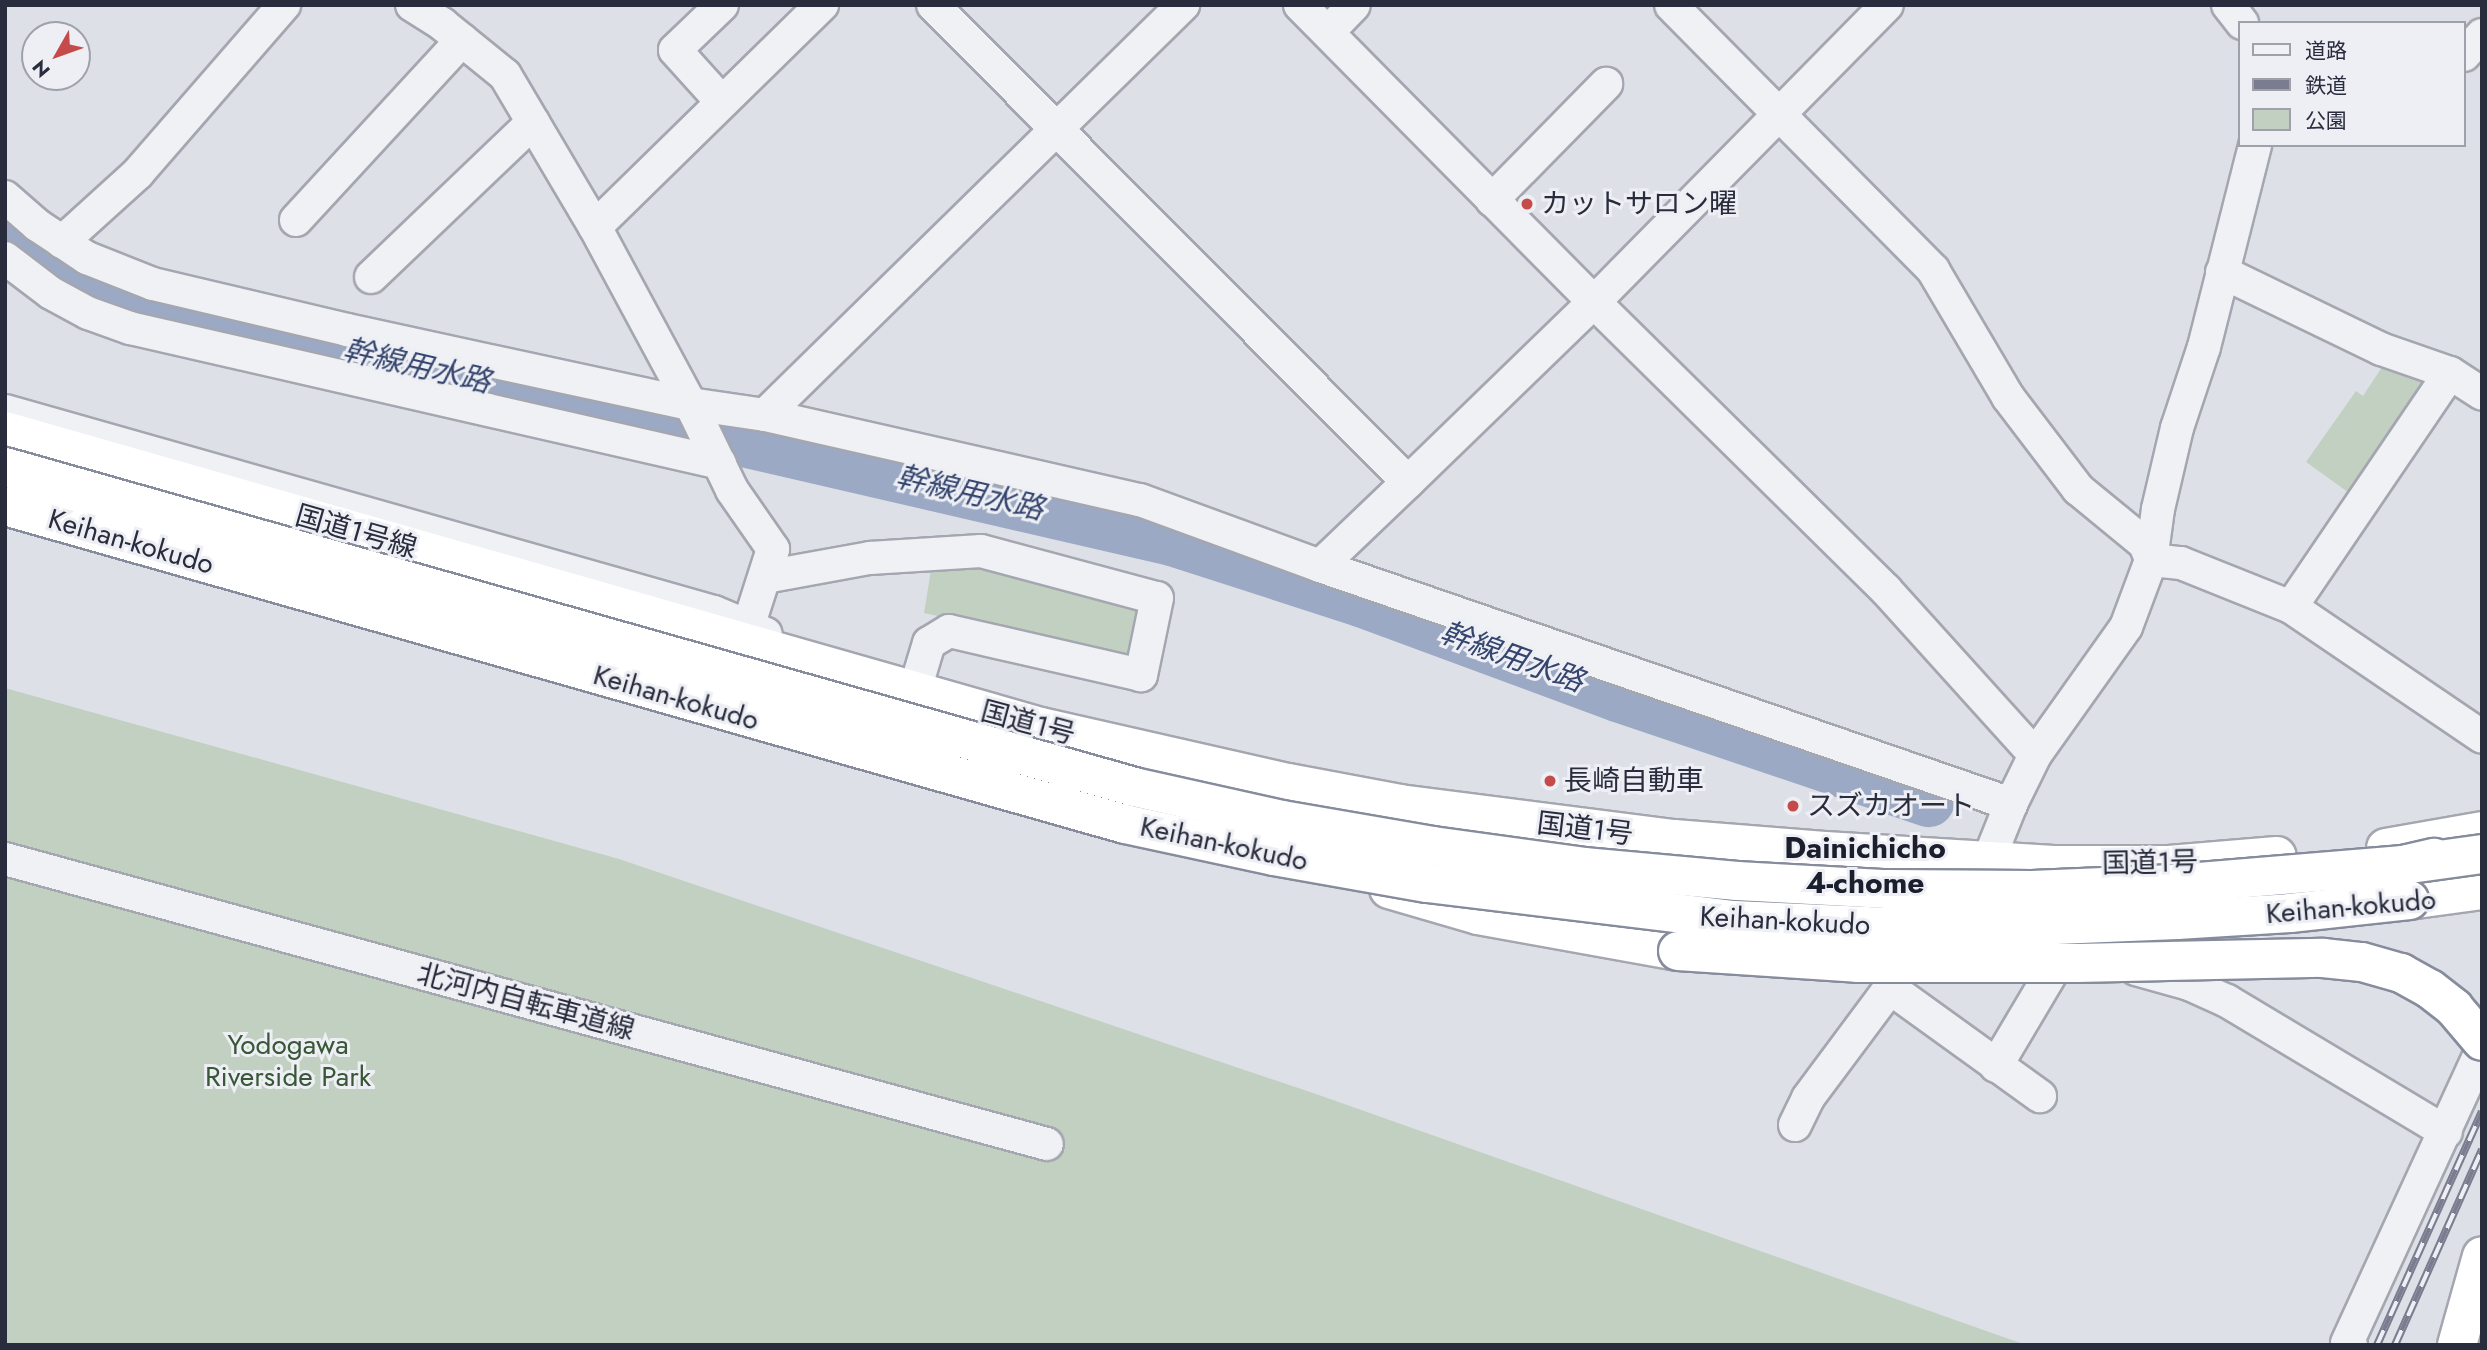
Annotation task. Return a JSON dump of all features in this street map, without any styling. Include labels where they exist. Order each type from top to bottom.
[{"type":"highway","name":"国道1号線","points":[[5,431],[707,632]]},
{"type":"highway","name":"Keihan-kokudo","points":[[5,467],[1134,788],[1282,820],[1433,846],[1584,867],[1709,879],[1887,889],[2032,890],[2175,884],[2406,882],[2482,896]]},
{"type":"highway","name":"Keihan-kokudo","points":[[5,506],[1125,824],[1274,856],[1427,883],[1580,904],[1734,920],[1888,927],[2164,921],[2290,913],[2406,882]]},
{"type":"highway","name":"国道1号","points":[[707,632],[914,693],[1170,758],[1400,804],[1674,839],[2054,864],[2169,865],[2480,841]]},
{"type":"highway","points":[[2406,882],[2480,841]]},
{"type":"highway","points":[[1274,856],[1478,915],[1678,951],[1857,963],[2050,964],[2312,958],[2362,962],[2401,973],[2430,989],[2454,1008],[2482,1041]]},
{"type":"highway","points":[[2406,882],[2482,890]]},
{"type":"highway","points":[[2457,1345],[2482,1256]]},
{"type":"street","points":[[62,242],[138,173],[284,5]]},
{"type":"street","points":[[412,5],[462,40],[505,75],[595,227],[692,407],[732,490],[773,549],[748,627]]},
{"type":"street","points":[[722,5],[675,50],[722,102]]},
{"type":"street","points":[[595,227],[822,5]]},
{"type":"street","points":[[933,5],[1408,482]]},
{"type":"street","points":[[1300,5],[1594,302],[1886,590],[2035,755]]},
{"type":"street","points":[[1328,32],[1354,5]]},
{"type":"street","points":[[1671,5],[1933,270],[2016,407],[2078,489],[2145,544],[2151,560]]},
{"type":"street","points":[[1321,566],[1594,302],[1887,5]]},
{"type":"street","points":[[2228,5],[2240,21]]},
{"type":"street","points":[[765,415],[1058,128],[1174,8]]},
{"type":"street","points":[[2466,53],[2482,35]]},
{"type":"street","points":[[296,220],[462,40]]},
{"type":"street","points":[[1492,200],[1606,84]]},
{"type":"street","points":[[371,277],[533,122]]},
{"type":"street","points":[[2254,147],[2204,347],[2177,428],[2158,509],[2151,560],[2126,626],[2035,755],[2011,804],[1989,859],[1989,910],[1996,923],[2013,935],[2063,953],[2147,971],[2189,984],[2227,1001],[2446,1132]]},
{"type":"street","points":[[5,197],[87,258],[153,284],[692,407],[765,415],[1140,500],[1321,566],[2011,804]]},
{"type":"street","points":[[5,258],[51,293],[88,313],[130,328],[719,460]]},
{"type":"street","points":[[2222,272],[2381,349],[2450,373],[2482,394]]},
{"type":"street","points":[[2291,607],[2450,373]]},
{"type":"street","points":[[5,411],[714,612],[865,678]]},
{"type":"street","points":[[765,577],[870,558],[981,551],[1157,598],[1141,675],[949,631],[929,643],[914,693]]},
{"type":"street","points":[[2151,560],[2181,563],[2291,607],[2482,737]]},
{"type":"street","points":[[2480,841],[2482,871]]},
{"type":"street","name":"北河内自転車道線","points":[[5,859],[1047,1144]]},
{"type":"street","points":[[1795,1125],[1808,1098],[1890,988],[1922,956],[1970,939],[1996,923]]},
{"type":"street","points":[[1996,1066],[2063,953]]},
{"type":"street","points":[[1890,988],[2040,1096]]},
{"type":"street","points":[[2349,1344],[2482,1049]]},
{"type":"green space","points":[[2384,364],[2433,376],[2359,500],[2306,462],[2356,391],[2363,396]]},
{"type":"green space","points":[[981,562],[1140,602],[1137,652],[1128,658],[924,613],[932,564]]},
{"type":"green space","name":"Yodogawa Riverside Park","points":[[5,688],[619,859],[1316,1094],[2026,1345],[5,1345]]},
{"type":"waterway","name":"幹線用水路","points":[[5,225],[72,276],[128,299],[1172,540],[1361,601],[1618,696],[1929,801]]},
{"type":"railway","points":[[2377,1345],[2482,1111]]},
{"type":"railway","points":[[2395,1345],[2482,1150]]},
{"type":"place","name":"カットサロン曜","points":[[1527,204]]},
{"type":"place","name":"長崎自動車","points":[[1550,781]]},
{"type":"place","name":"スズカオート","points":[[1793,806]]},
{"type":"district","name":"Dainichicho 4-chome","points":[[1865,865]]}]
